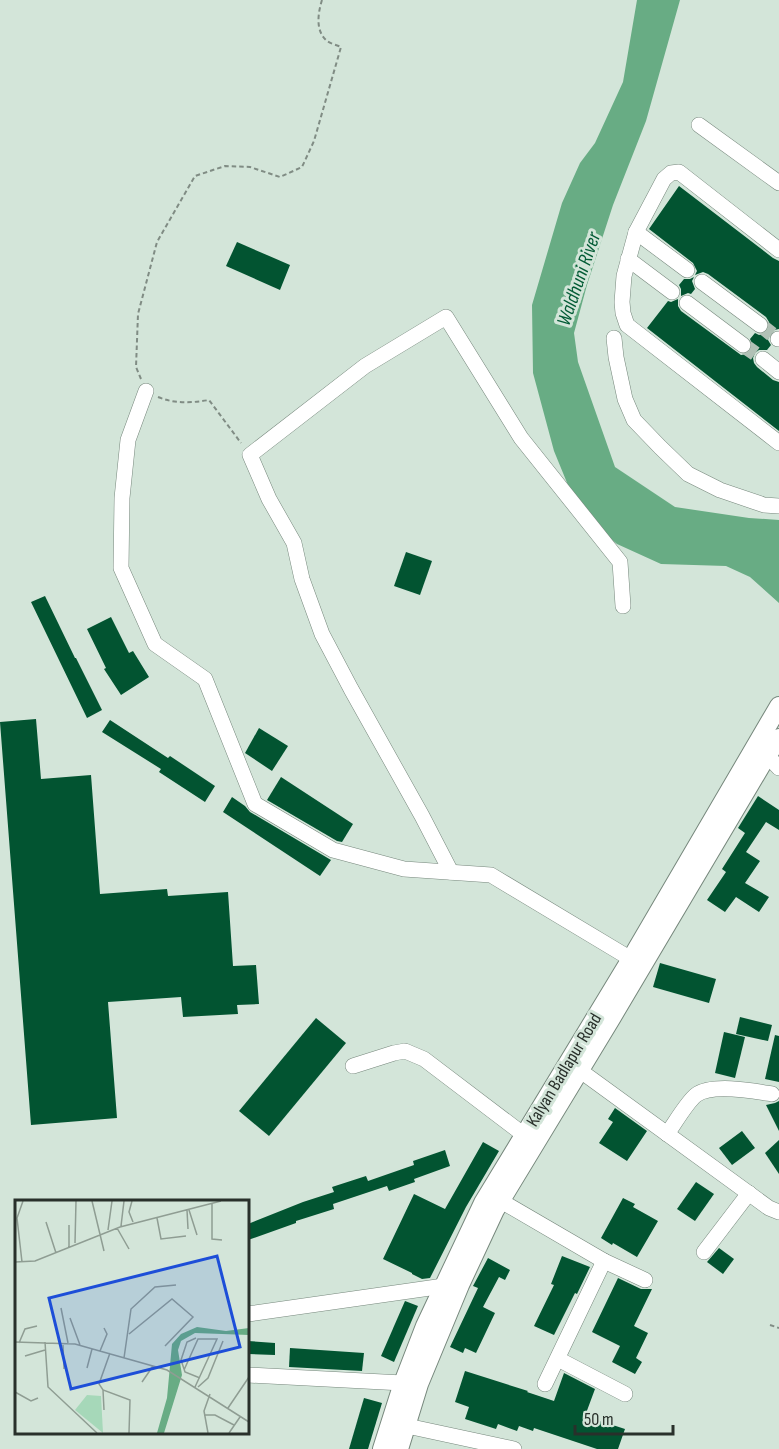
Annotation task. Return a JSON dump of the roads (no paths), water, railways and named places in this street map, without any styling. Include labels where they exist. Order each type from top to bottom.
[{"type":"main road","name":"Kalyan Badlapur Road","points":[[574,1067],[631,959],[768,756],[779,706]]},
{"type":"main road","name":"Kalyan Badlapur Road","points":[[382,1449],[403,1383],[425,1326],[483,1203],[530,1139],[779,738]]},
{"type":"main road","name":"Kalyan Badlapur Road","points":[[399,1449],[419,1384],[460,1285],[530,1139]]},
{"type":"street","points":[[699,125],[779,183]]},
{"type":"street","points":[[779,250],[680,172],[670,172],[636,232],[624,276],[622,302],[627,325],[779,443]]},
{"type":"street","points":[[636,232],[687,270]]},
{"type":"street","points":[[628,259],[672,292]]},
{"type":"street","points":[[702,282],[760,325]]},
{"type":"street","points":[[687,303],[743,345]]},
{"type":"street","points":[[451,872],[322,634],[302,579],[294,543],[269,499],[250,455],[365,366],[446,317],[521,438],[620,562],[623,606]]},
{"type":"street","points":[[614,338],[625,399],[634,420],[660,447],[688,474],[720,490],[764,505],[779,506]]},
{"type":"street","points":[[763,359],[779,372]]},
{"type":"street","points":[[146,391],[128,440],[122,498],[121,568],[155,644],[205,679],[255,804],[333,850],[404,869],[491,875],[631,959]]},
{"type":"street","points":[[353,1066],[405,1051],[424,1059],[530,1139]]},
{"type":"street","points":[[574,1067],[769,1208],[779,1212]]},
{"type":"street","points":[[667,1134],[697,1094],[708,1090],[753,1091],[772,1094]]},
{"type":"street","points":[[704,1252],[749,1193]]},
{"type":"street","points":[[501,1201],[604,1261],[645,1280]]},
{"type":"street","points":[[545,1384],[604,1261]]},
{"type":"street","points":[[249,1314],[444,1286]]},
{"type":"street","points":[[558,1359],[625,1394]]},
{"type":"street","points":[[249,1375],[403,1383]]},
{"type":"street","points":[[407,1426],[514,1449]]},
{"type":"water","name":"Waldhuni River","points":[[637,0],[680,0],[646,121],[613,205],[587,285],[574,333],[578,362],[615,467],[675,507],[779,520],[779,603],[750,577],[726,566],[661,564],[617,544],[579,512],[554,451],[533,373],[532,305],[562,203],[580,163],[595,143],[623,82]]},
{"type":"tunnel","points":[[760,325],[778,339]]},
{"type":"tunnel","points":[[743,345],[763,359]]}]
